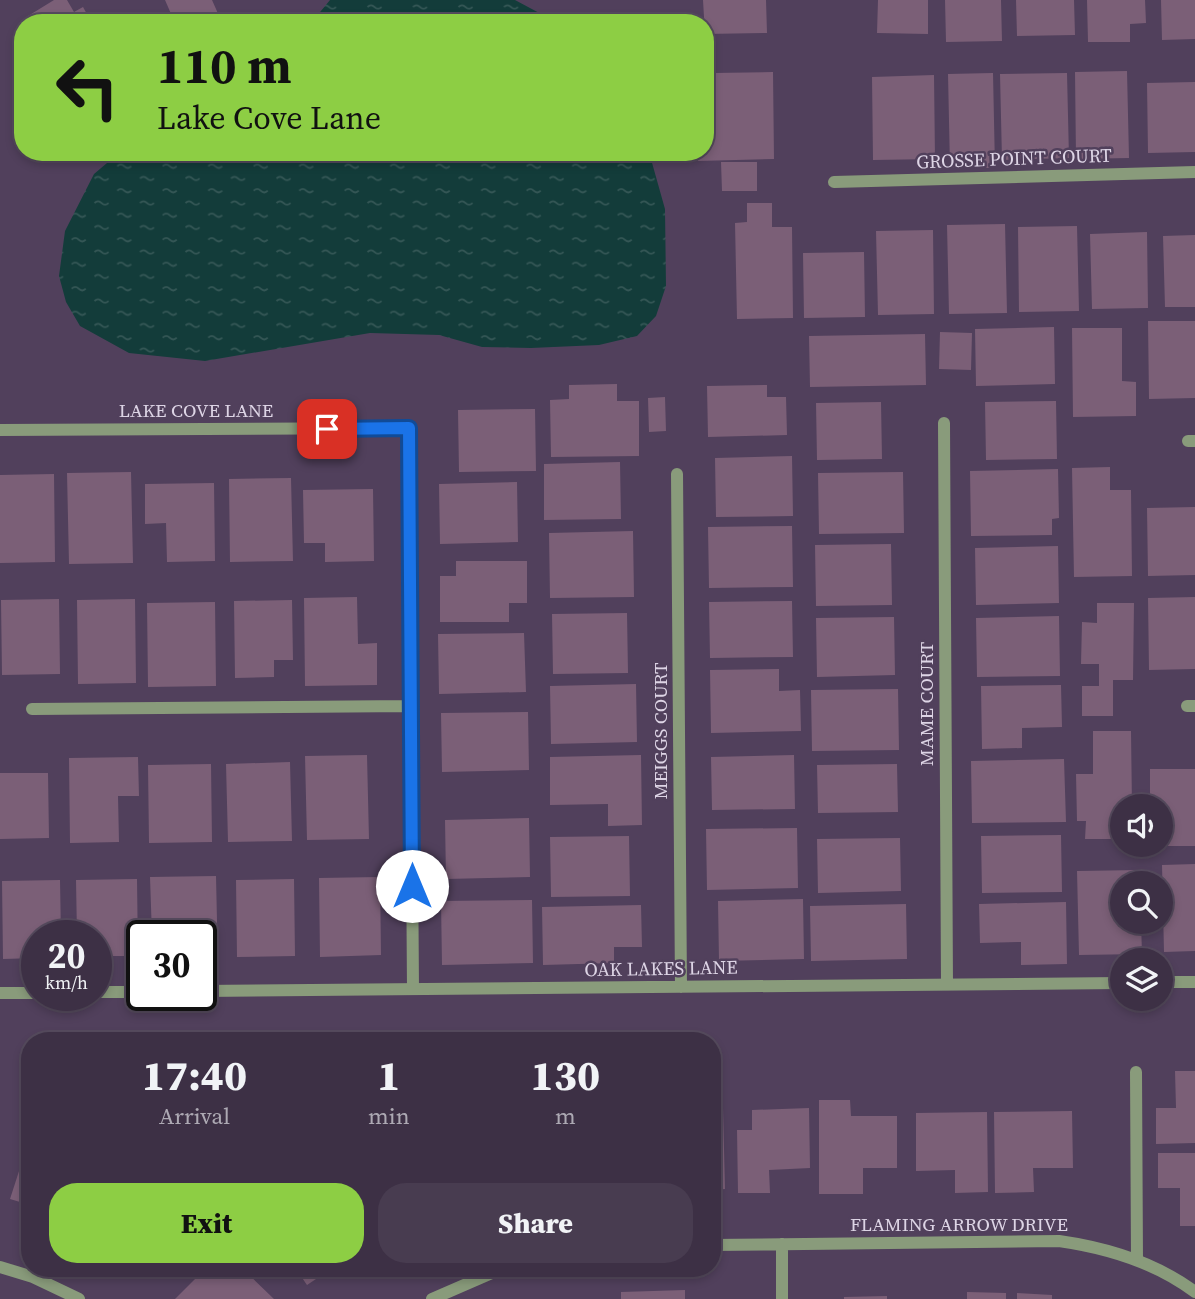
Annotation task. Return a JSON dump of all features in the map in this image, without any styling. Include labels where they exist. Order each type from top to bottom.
[{"type":"street","name":"GROSSE POINT COURT","points":[[834,182],[1195,172]]},
{"type":"street","name":"MAME COURT","points":[[944,424],[947,984]]},
{"type":"street","name":"LAKE COVE LANE","points":[[0,430],[409,428],[413,989]]},
{"type":"street","name":"MEIGGS COURT","points":[[677,474],[681,987]]},
{"type":"street","points":[[32,709],[411,706]]},
{"type":"street","points":[[1173,982],[1195,982]]},
{"type":"street","name":"OAK LAKES LANE","points":[[217,991],[1110,983]]},
{"type":"street","points":[[0,993],[21,993]]},
{"type":"street","points":[[1136,1072],[1137,1260]]},
{"type":"street","name":"FLAMING ARROW DRIVE","points":[[721,1245],[1059,1241],[1100,1247],[1137,1260],[1195,1292]]},
{"type":"street","points":[[782,1244],[782,1299]]},
{"type":"street","points":[[0,1267],[21,1274]]},
{"type":"street","points":[[30,1277],[79,1299]]},
{"type":"street","points":[[432,1299],[483,1277]]},
{"type":"water","points":[[330,0],[515,0],[541,14],[318,14]]},
{"type":"water","points":[[109,161],[652,161],[665,209],[666,286],[656,316],[637,336],[599,345],[482,347],[439,335],[370,333],[205,361],[129,353],[80,326],[66,302],[59,276],[65,231],[94,174]]},
{"type":"building","points":[[54,0],[67,0],[74,12],[83,7],[87,14],[31,14]]},
{"type":"building","points":[[165,0],[212,0],[218,14],[171,14]]},
{"type":"building","points":[[703,0],[766,0],[767,33],[714,34],[714,14],[704,14]]},
{"type":"building","points":[[878,0],[928,0],[928,34],[877,33]]},
{"type":"building","points":[[945,0],[1001,0],[1002,41],[946,42]]},
{"type":"building","points":[[1016,0],[1074,0],[1075,35],[1017,36]]},
{"type":"building","points":[[1087,0],[1145,0],[1146,23],[1130,24],[1130,42],[1088,42]]},
{"type":"building","points":[[1161,0],[1195,0],[1195,39],[1162,40]]},
{"type":"building","points":[[1127,71],[1129,158],[1076,159],[1075,72]]},
{"type":"building","points":[[773,72],[774,159],[714,161],[714,73]]},
{"type":"building","points":[[993,73],[995,168],[950,168],[948,74]]},
{"type":"building","points":[[1067,73],[1069,158],[1002,160],[1000,74]]},
{"type":"building","points":[[934,75],[935,159],[873,160],[872,77]]},
{"type":"building","points":[[1195,82],[1195,152],[1148,153],[1147,83]]},
{"type":"building","points":[[721,162],[757,162],[757,191],[722,191]]},
{"type":"building","points":[[747,203],[772,203],[772,227],[792,227],[793,318],[737,319],[735,223],[747,222]]},
{"type":"building","points":[[1005,224],[1007,313],[949,314],[947,225]]},
{"type":"building","points":[[1077,226],[1079,311],[1019,312],[1018,227]]},
{"type":"building","points":[[933,230],[934,314],[878,315],[876,231]]},
{"type":"building","points":[[1147,232],[1148,308],[1092,309],[1090,234]]},
{"type":"building","points":[[1195,235],[1195,307],[1165,307],[1163,236]]},
{"type":"building","points":[[864,252],[865,317],[804,318],[803,253]]},
{"type":"building","points":[[1148,321],[1195,321],[1195,398],[1149,399]]},
{"type":"building","points":[[1054,327],[1055,384],[976,386],[975,329]]},
{"type":"building","points":[[1072,328],[1122,328],[1122,381],[1136,382],[1136,416],[1073,417]]},
{"type":"building","points":[[940,332],[972,333],[971,370],[939,369]]},
{"type":"building","points":[[925,334],[926,385],[810,387],[809,336]]},
{"type":"building","points":[[617,384],[617,401],[639,401],[639,456],[551,457],[550,400],[569,399],[569,385]]},
{"type":"building","points":[[767,385],[767,397],[786,397],[787,435],[708,437],[707,386]]},
{"type":"building","points":[[665,397],[666,431],[649,432],[648,398]]},
{"type":"building","points":[[1056,401],[1057,459],[986,460],[985,402]]},
{"type":"building","points":[[881,402],[882,459],[817,460],[816,403]]},
{"type":"building","points":[[535,409],[536,471],[459,472],[458,410]]},
{"type":"building","points":[[792,456],[793,516],[716,517],[715,458]]},
{"type":"building","points":[[620,462],[621,519],[544,520],[544,464]]},
{"type":"building","points":[[1110,467],[1110,490],[1131,490],[1132,576],[1074,577],[1072,468]]},
{"type":"building","points":[[1058,469],[1059,518],[1052,519],[1052,535],[971,536],[970,471]]},
{"type":"building","points":[[131,472],[133,563],[69,564],[67,473]]},
{"type":"building","points":[[903,472],[904,533],[819,534],[818,473]]},
{"type":"building","points":[[54,474],[55,562],[0,563],[0,475]]},
{"type":"building","points":[[291,478],[293,561],[230,562],[229,479]]},
{"type":"building","points":[[517,482],[518,542],[440,544],[439,484]]},
{"type":"building","points":[[214,483],[215,561],[167,562],[166,523],[145,524],[145,484]]},
{"type":"building","points":[[373,489],[374,561],[325,562],[325,543],[304,543],[303,490]]},
{"type":"building","points":[[1195,507],[1195,575],[1148,576],[1147,508]]},
{"type":"building","points":[[792,526],[793,587],[709,588],[708,527]]},
{"type":"building","points":[[633,531],[634,597],[550,598],[549,533]]},
{"type":"building","points":[[891,544],[892,605],[816,606],[815,545]]},
{"type":"building","points":[[1058,546],[1059,603],[976,605],[975,548]]},
{"type":"building","points":[[456,561],[527,561],[527,603],[509,603],[509,622],[440,622],[440,576],[456,576]]},
{"type":"building","points":[[357,597],[358,644],[377,643],[377,685],[305,686],[304,598]]},
{"type":"building","points":[[1195,597],[1195,669],[1149,670],[1148,598]]},
{"type":"building","points":[[59,599],[60,674],[2,675],[1,600]]},
{"type":"building","points":[[135,599],[136,683],[78,684],[77,600]]},
{"type":"building","points":[[292,600],[293,660],[274,660],[274,677],[235,678],[234,601]]},
{"type":"building","points":[[792,601],[793,657],[710,658],[709,602]]},
{"type":"building","points":[[215,602],[216,686],[148,687],[147,603]]},
{"type":"building","points":[[1097,603],[1134,603],[1133,680],[1113,680],[1113,716],[1082,716],[1082,686],[1099,686],[1099,664],[1081,664],[1082,622],[1097,623]]},
{"type":"building","points":[[627,613],[628,673],[553,674],[552,614]]},
{"type":"building","points":[[1059,616],[1060,676],[977,677],[976,618]]},
{"type":"building","points":[[894,617],[895,675],[817,677],[816,618]]},
{"type":"building","points":[[524,633],[526,692],[439,694],[438,634]]},
{"type":"building","points":[[779,669],[779,691],[800,690],[801,731],[711,733],[710,670]]},
{"type":"building","points":[[636,684],[637,742],[551,744],[550,686]]},
{"type":"building","points":[[1061,685],[1062,727],[1022,728],[1022,748],[982,749],[981,686]]},
{"type":"building","points":[[898,689],[899,750],[812,751],[811,690]]},
{"type":"building","points":[[528,712],[529,770],[442,772],[441,713]]},
{"type":"building","points":[[1093,731],[1131,731],[1132,794],[1110,794],[1110,839],[1085,839],[1086,821],[1077,821],[1076,774],[1093,774]]},
{"type":"building","points":[[367,755],[369,839],[307,840],[305,756]]},
{"type":"building","points":[[641,755],[642,825],[608,826],[608,804],[550,805],[550,757]]},
{"type":"building","points":[[794,755],[795,809],[712,810],[711,757]]},
{"type":"building","points":[[138,757],[139,796],[118,796],[119,842],[70,843],[69,758]]},
{"type":"building","points":[[1064,759],[1066,822],[972,823],[971,761]]},
{"type":"building","points":[[290,762],[292,841],[228,842],[226,764]]},
{"type":"building","points":[[211,764],[212,842],[149,843],[148,765]]},
{"type":"building","points":[[897,764],[898,812],[818,813],[817,765]]},
{"type":"building","points":[[1150,769],[1195,769],[1195,846],[1173,846],[1173,794],[1150,794]]},
{"type":"building","points":[[0,773],[48,773],[49,838],[0,839]]},
{"type":"building","points":[[529,818],[530,877],[446,879],[445,820]]},
{"type":"building","points":[[797,828],[798,888],[707,890],[706,829]]},
{"type":"building","points":[[1061,835],[1062,892],[982,893],[981,836]]},
{"type":"building","points":[[629,836],[630,896],[551,897],[550,837]]},
{"type":"building","points":[[900,838],[901,891],[818,893],[817,839]]},
{"type":"building","points":[[1195,864],[1195,951],[1173,952],[1173,948],[1164,948],[1164,934],[1173,934],[1173,871],[1162,871],[1162,865]]},
{"type":"building","points":[[1140,870],[1110,871],[1110,934],[1141,934],[1142,948],[1110,948],[1110,955],[1079,955],[1077,871]]},
{"type":"building","points":[[216,876],[217,920],[151,920],[150,877]]},
{"type":"building","points":[[380,877],[381,955],[320,957],[319,878]]},
{"type":"building","points":[[137,879],[138,920],[126,920],[126,956],[112,956],[112,920],[77,920],[76,880]]},
{"type":"building","points":[[294,879],[295,956],[237,957],[236,880]]},
{"type":"building","points":[[60,880],[61,920],[21,920],[21,958],[3,959],[2,881]]},
{"type":"building","points":[[803,899],[804,959],[719,961],[718,901]]},
{"type":"building","points":[[532,900],[533,963],[442,965],[441,901]]},
{"type":"building","points":[[1066,902],[1067,964],[1021,965],[1021,942],[980,943],[979,904]]},
{"type":"building","points":[[906,904],[907,959],[811,961],[810,906]]},
{"type":"building","points":[[641,905],[642,947],[614,947],[614,963],[543,965],[542,907]]},
{"type":"building","points":[[1175,1071],[1195,1071],[1195,1143],[1156,1144],[1156,1108],[1176,1108]]},
{"type":"building","points":[[819,1100],[850,1100],[851,1116],[897,1116],[897,1168],[863,1168],[863,1194],[819,1194]]},
{"type":"building","points":[[721,1108],[723,1108],[725,1189],[721,1189]]},
{"type":"building","points":[[809,1108],[810,1168],[769,1170],[770,1193],[738,1193],[737,1130],[752,1130],[752,1110]]},
{"type":"building","points":[[1072,1111],[1073,1168],[1033,1168],[1034,1192],[995,1193],[994,1112]]},
{"type":"building","points":[[987,1112],[988,1192],[955,1193],[955,1170],[916,1171],[916,1113]]},
{"type":"building","points":[[1158,1153],[1195,1153],[1195,1226],[1180,1226],[1180,1188],[1158,1188]]},
{"type":"building","points":[[21,1165],[21,1202],[10,1199]]},
{"type":"building","points":[[197,1277],[251,1277],[274,1299],[175,1299]]},
{"type":"building","points":[[302,1277],[319,1277],[307,1285]]},
{"type":"building","points":[[685,1290],[685,1299],[621,1299],[621,1292]]},
{"type":"building","points":[[967,1292],[1006,1293],[1006,1299],[967,1299]]},
{"type":"building","points":[[1017,1293],[1052,1295],[1052,1299],[1017,1299]]},
{"type":"building","points":[[887,1296],[887,1299],[844,1299],[844,1297]]},
{"type":"route","points":[[327,429],[409,428],[412,886]]}]
